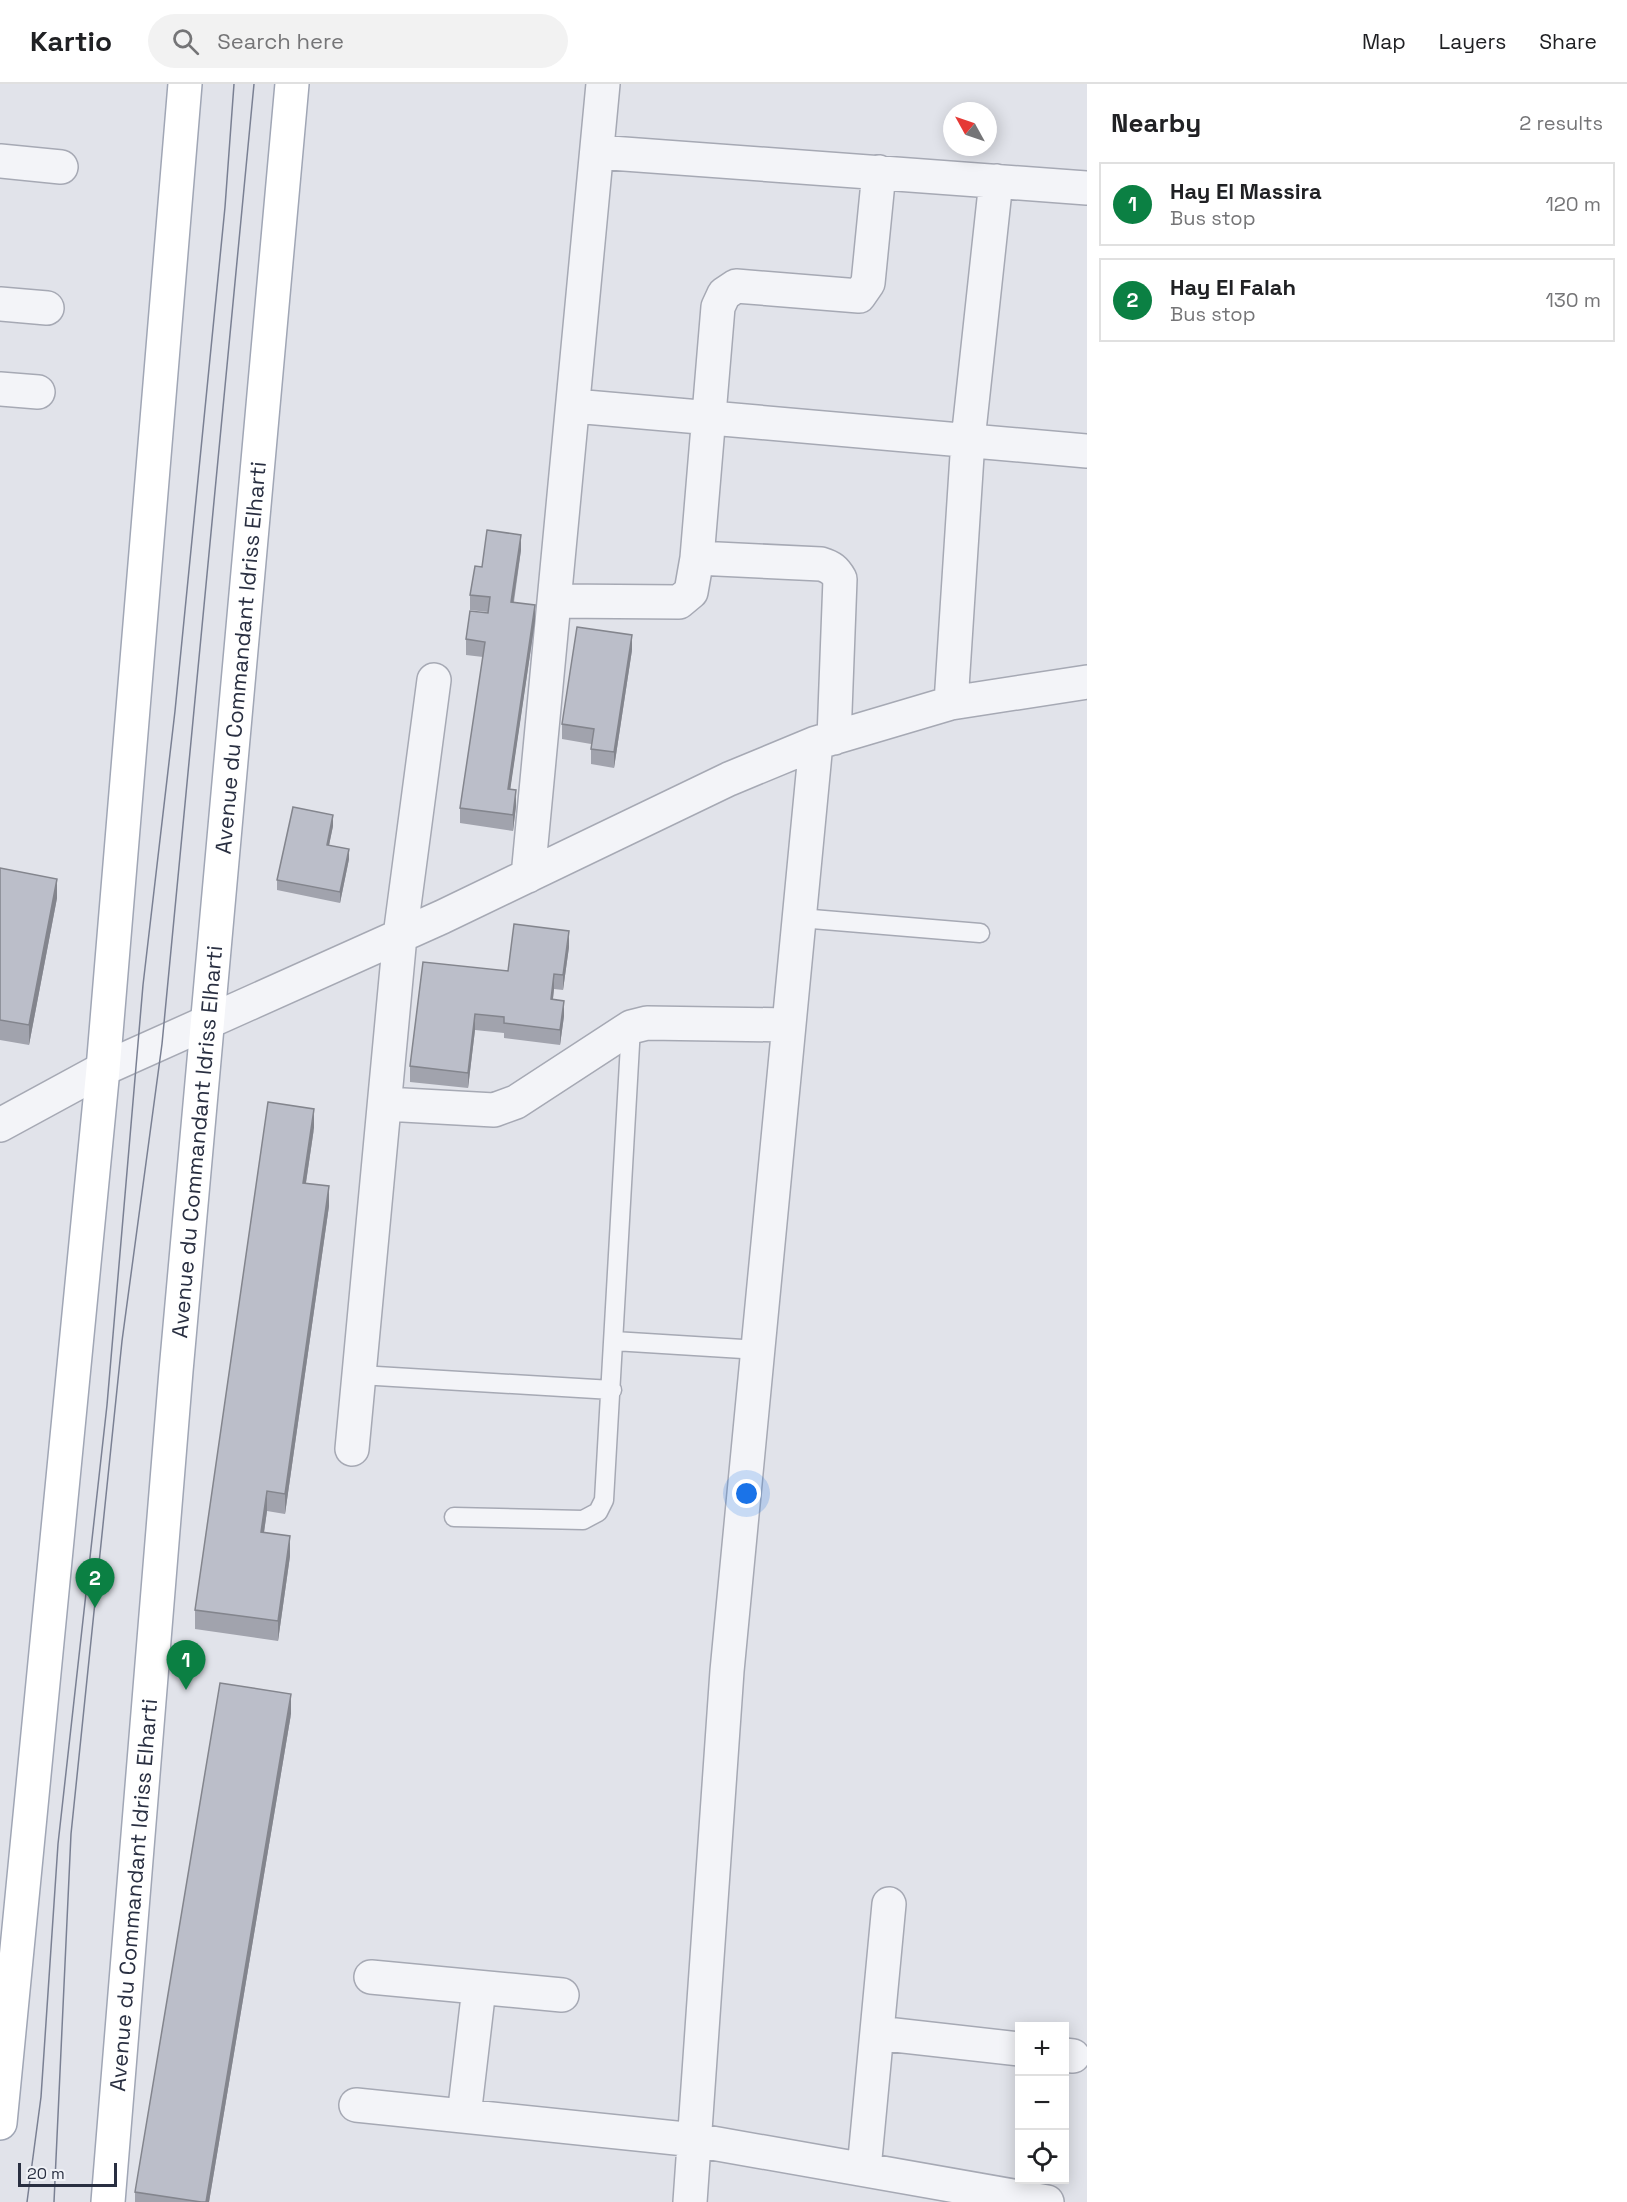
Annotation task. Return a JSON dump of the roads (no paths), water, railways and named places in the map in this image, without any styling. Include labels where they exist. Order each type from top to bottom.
[{"type":"main road","points":[[0,2123],[103,1070],[185,84]]},
{"type":"main road","name":"Avenue du Commandant Idriss Elharti","points":[[108,2202],[176,1371],[292,84]]},
{"type":"street","points":[[528,876],[556,601],[603,84]]},
{"type":"street","points":[[597,152],[1087,188]]},
{"type":"street","points":[[0,161],[61,167]]},
{"type":"street","points":[[556,601],[679,602],[691,592],[698,558],[718,307],[724,294],[736,286],[859,296],[868,283],[879,172]]},
{"type":"street","points":[[951,703],[968,440],[996,181]]},
{"type":"street","points":[[0,304],[47,308]]},
{"type":"street","points":[[0,389],[38,393]]},
{"type":"street","points":[[574,406],[1087,451]]},
{"type":"street","points":[[690,2202],[727,1671],[800,918],[825,740],[840,588],[837,573],[822,564],[698,558]]},
{"type":"street","points":[[0,1125],[103,1070],[400,936],[729,779],[825,740],[951,703],[1087,679]]},
{"type":"street","points":[[352,1449],[400,936],[434,680]]},
{"type":"street","points":[[385,1104],[494,1110],[516,1102],[631,1027],[647,1023],[789,1025]]},
{"type":"street","points":[[864,2169],[889,1904]]},
{"type":"street","points":[[371,1977],[562,1995]]},
{"type":"street","points":[[464,2116],[479,1988]]},
{"type":"street","points":[[877,2033],[1015,2048]]},
{"type":"street","points":[[356,2105],[695,2140],[864,2169],[975,2196],[1047,2202]]},
{"type":"lane","points":[[800,918],[980,933]]},
{"type":"lane","points":[[454,1517],[583,1520],[598,1512],[604,1500],[631,1027]]},
{"type":"lane","points":[[614,1341],[759,1350]]},
{"type":"lane","points":[[360,1375],[612,1390]]},
{"type":"tram line","points":[[27,2202],[41,2097],[58,1844],[107,1405],[143,985],[175,711],[225,207],[234,84]]},
{"type":"tram line","points":[[54,2202],[71,1834],[122,1341],[162,1044],[254,84]]},
{"type":"place","name":"Hay El Falah","points":[[95,1608]]},
{"type":"place","name":"Hay El Massira","points":[[186,1690]]}]
